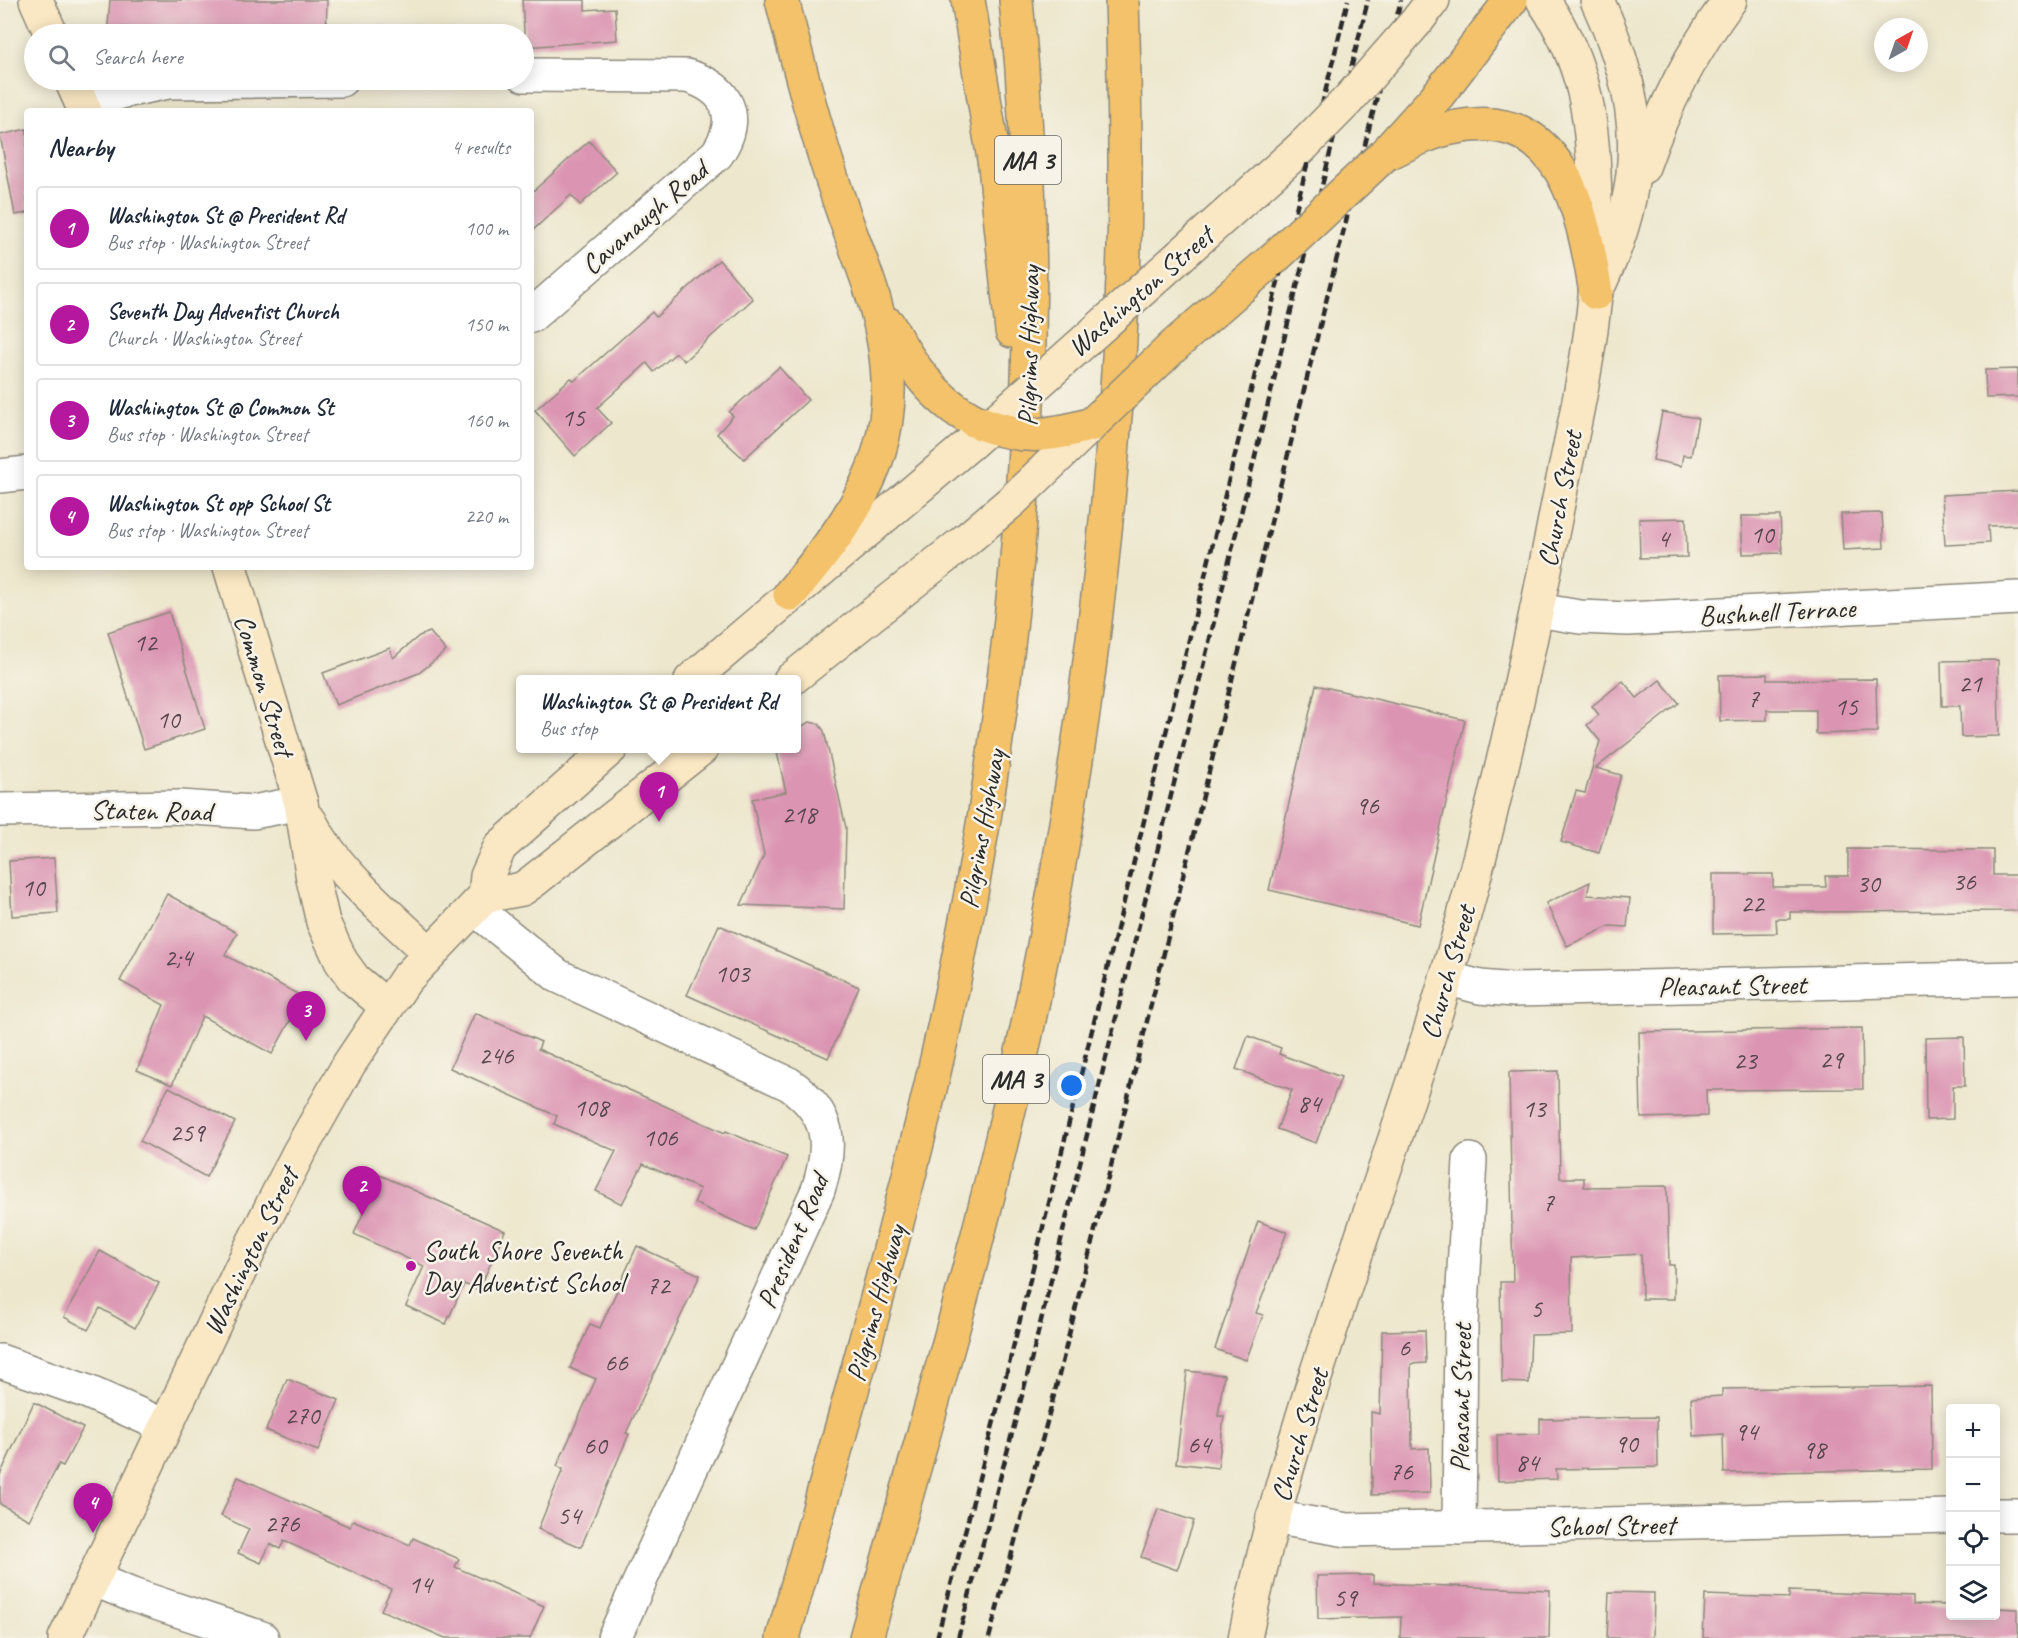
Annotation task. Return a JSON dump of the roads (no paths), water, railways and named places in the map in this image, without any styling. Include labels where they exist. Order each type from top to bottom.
[{"type":"main road","points":[[36,0],[47,24]]},
{"type":"main road","points":[[782,0],[819,139],[870,288],[881,328],[889,373],[888,414],[880,453],[861,499],[847,522],[790,594]]},
{"type":"main road","points":[[968,0],[995,166],[1025,474]]},
{"type":"main road","name":"Pilgrims Highway","points":[[783,1638],[893,1239],[934,1072],[960,950],[1001,709],[1017,573],[1025,474],[1030,350],[1029,166],[1016,0]]},
{"type":"main road","name":"MA 3","points":[[866,1638],[973,1252],[1002,1136],[1029,1017],[1063,840],[1096,603],[1116,400],[1124,238],[1123,0]]},
{"type":"main road","points":[[796,675],[1012,501],[1092,424],[1322,215],[1384,155],[1438,95],[1511,0]]},
{"type":"main road","name":"Church Street","points":[[1245,1638],[1273,1517],[1446,978],[1488,819],[1537,610],[1582,380],[1596,293],[1594,157],[1590,113],[1572,51],[1543,0]]},
{"type":"main road","name":"Church Street","points":[[1596,293],[1612,259],[1628,212],[1635,161],[1633,113],[1623,65],[1598,0]]},
{"type":"main road","points":[[1628,212],[1666,105],[1694,54],[1730,0]]},
{"type":"main road","name":"Washington Street","points":[[697,675],[1302,147],[1348,100],[1425,10]]},
{"type":"main road","points":[[1384,155],[1429,135],[1457,127],[1493,126],[1532,138],[1547,151],[1568,181],[1582,219],[1596,293]]},
{"type":"main road","points":[[870,288],[897,340],[921,378],[977,429],[1037,436],[1092,424]]},
{"type":"main road","name":"Common Street","points":[[231,570],[301,803],[317,900],[334,952],[354,979],[386,1006]]},
{"type":"main road","points":[[479,902],[487,876],[500,847],[605,753]]},
{"type":"main road","points":[[479,902],[522,889],[696,753]]},
{"type":"main road","name":"Common Street","points":[[301,803],[327,850],[429,953]]},
{"type":"main road","name":"Washington Street","points":[[65,1638],[165,1426],[298,1154],[349,1064],[386,1006],[429,953],[479,902]]},
{"type":"street","name":"Cavanaugh Road","points":[[534,75],[687,76],[711,85],[727,104],[730,116],[728,131],[717,154],[534,313]]},
{"type":"street","points":[[80,99],[129,90]]},
{"type":"street","points":[[0,476],[24,473]]},
{"type":"street","name":"Bushnell Terrace","points":[[1537,610],[1580,617],[1628,618],[2018,598]]},
{"type":"street","name":"Staten Road","points":[[0,810],[180,807],[253,812],[301,803]]},
{"type":"street","name":"President Road","points":[[479,902],[558,976],[789,1084],[812,1103],[820,1116],[828,1143],[818,1190],[614,1638]]},
{"type":"street","name":"Pleasant Street","points":[[1446,978],[1480,987],[1513,990],[2018,978]]},
{"type":"street","name":"Pleasant Street","points":[[1459,1528],[1461,1325],[1470,1160]]},
{"type":"street","points":[[0,1361],[88,1392],[165,1426]]},
{"type":"street","points":[[2000,1515],[2018,1515]]},
{"type":"street","name":"School Street","points":[[1273,1517],[1347,1530],[1946,1516]]},
{"type":"street","points":[[93,1579],[132,1595],[262,1638]]},
{"type":"railway","points":[[937,1638],[1009,1364],[1348,0]]},
{"type":"railway","points":[[958,1638],[1029,1369],[1368,0]]},
{"type":"railway","points":[[989,1638],[1051,1407],[1401,0]]},
{"type":"place","name":"Washington St @ President Rd","points":[[659,822]]},
{"type":"place","name":"Washington St @ Common St","points":[[306,1041]]},
{"type":"place","name":"Seventh Day Adventist Church","points":[[362,1216]]},
{"type":"place","name":"South Shore Seventh Day Adventist School","points":[[411,1266]]},
{"type":"place","name":"Washington St opp School St","points":[[93,1533]]}]
